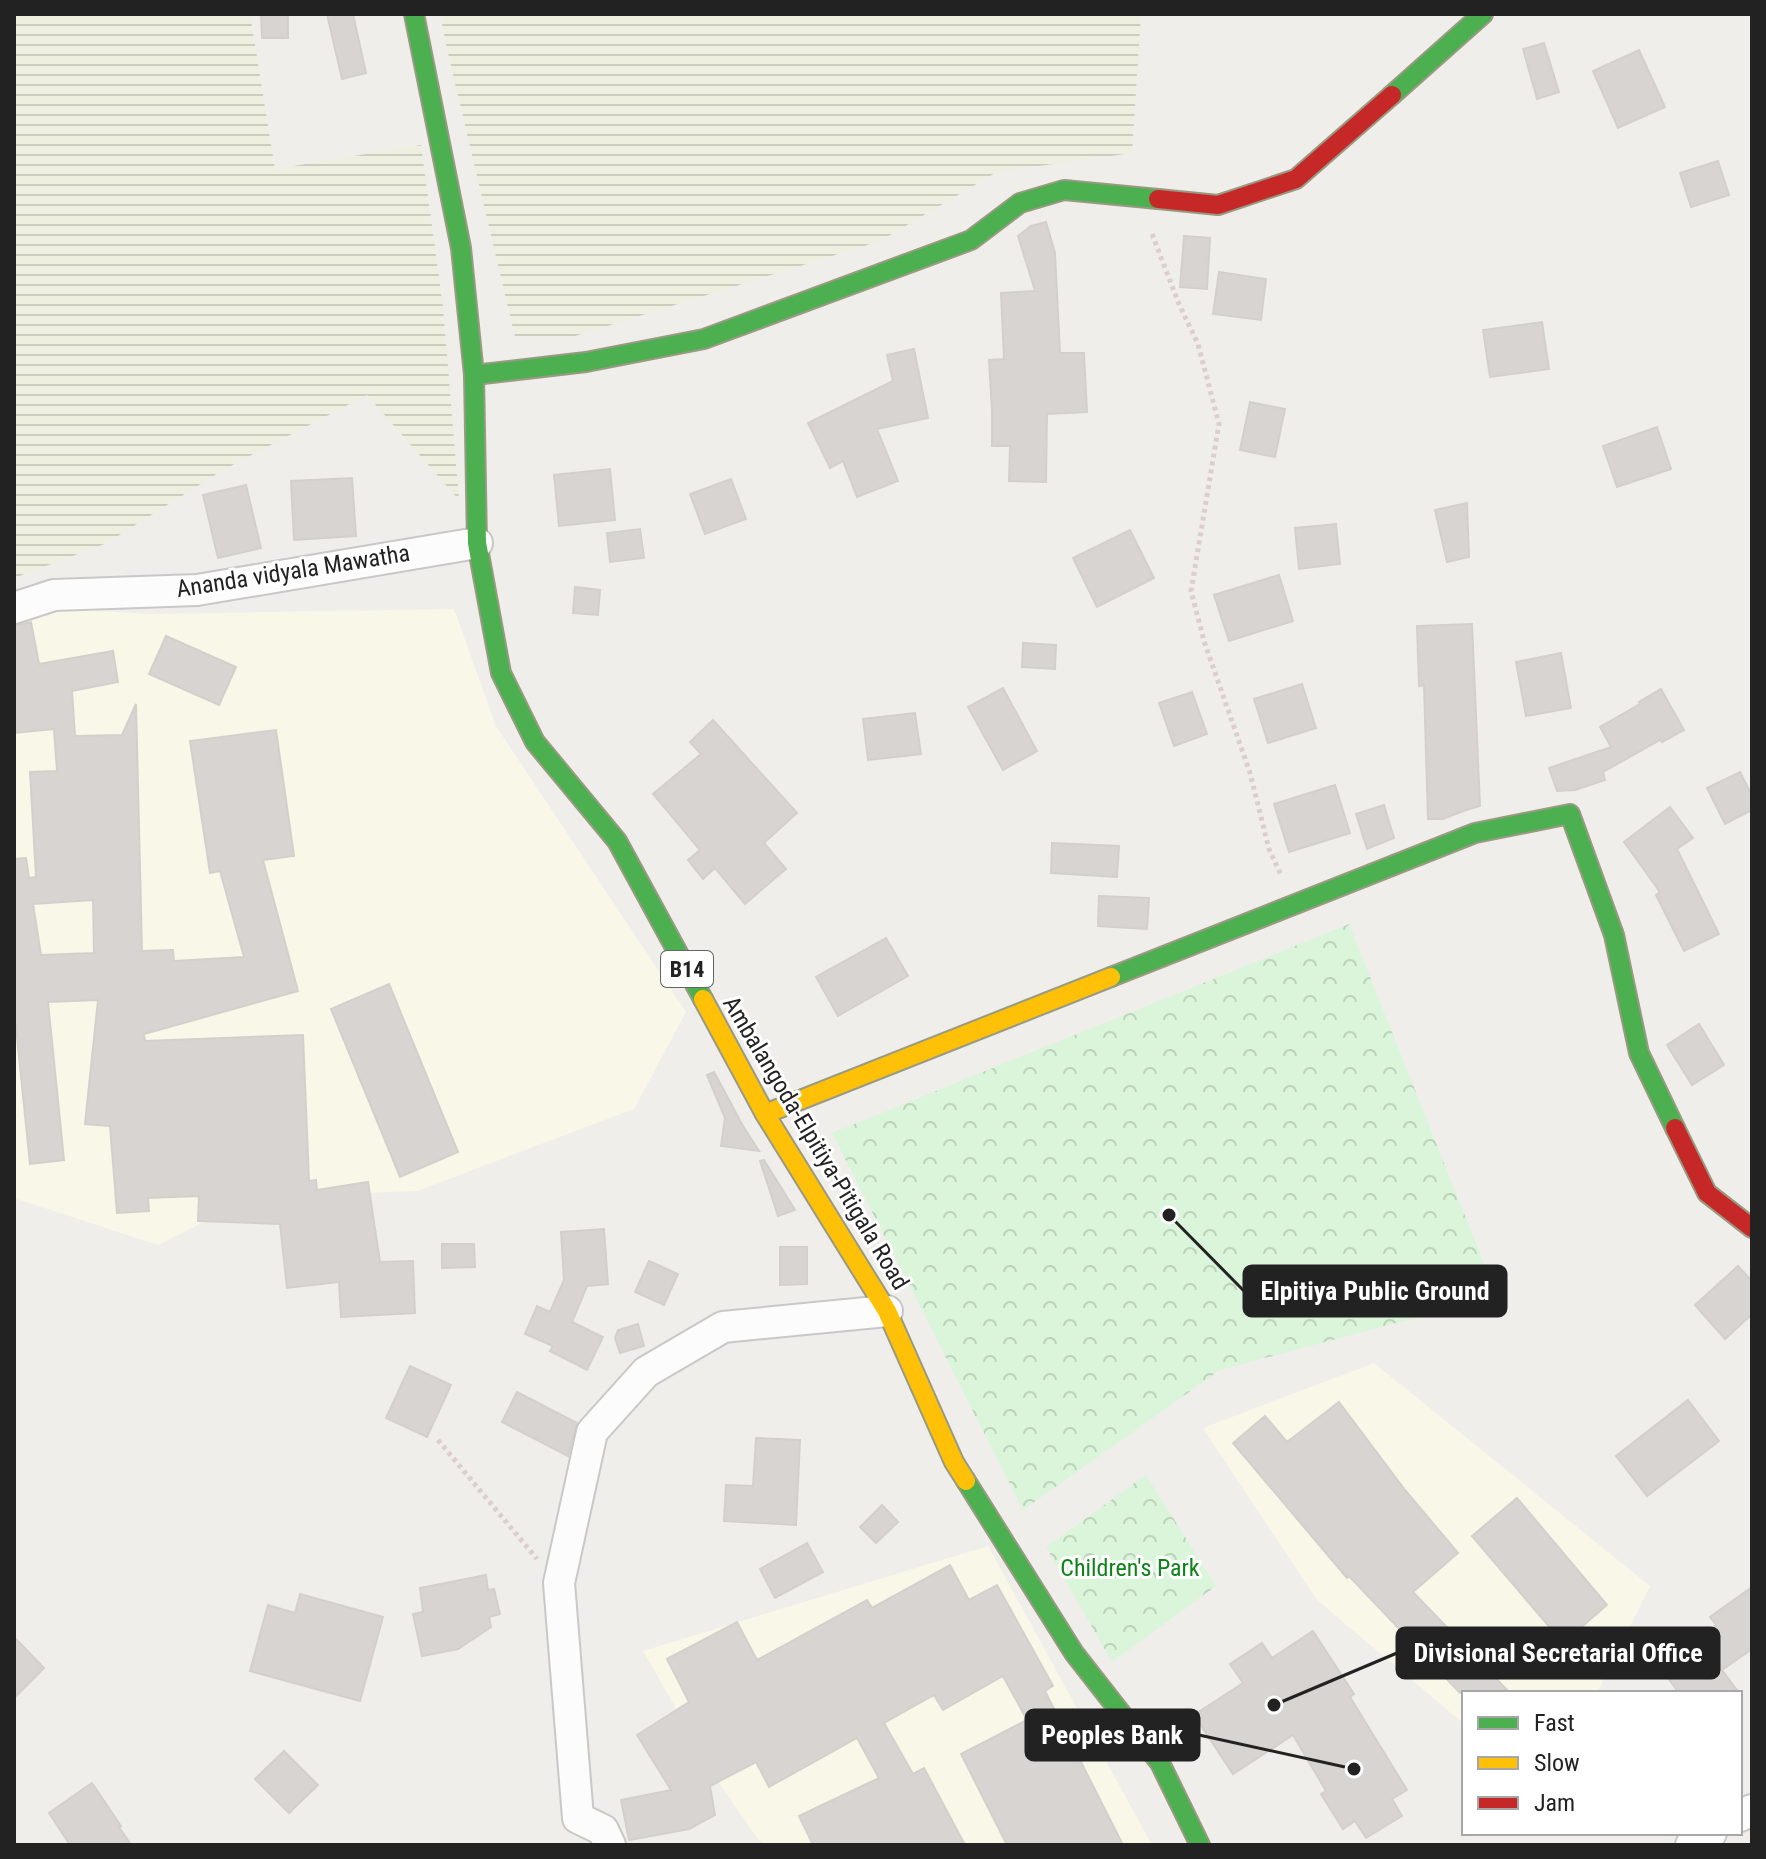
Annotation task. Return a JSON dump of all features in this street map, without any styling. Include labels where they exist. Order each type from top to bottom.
[{"type":"street","name":"Ambalangoda-Elpitiya-Pitigala Road","points":[[414,14],[461,248],[474,375],[477,543],[501,673],[535,742],[617,841],[765,1114],[887,1311],[954,1462],[1074,1653],[1160,1763],[1200,1845]]},
{"type":"street","points":[[474,375],[586,362],[704,339],[971,240],[1020,203],[1064,190],[1218,205],[1296,179],[1483,14]]},
{"type":"street","name":"Ananda vidyala Mawatha","points":[[14,608],[54,595],[197,590],[477,543]]},
{"type":"street","points":[[765,1114],[1475,833],[1570,814],[1614,935],[1639,1053],[1707,1193],[1752,1228]]},
{"type":"street","points":[[610,1845],[603,1830],[578,1818],[559,1583],[592,1432],[646,1372],[723,1327],[887,1311]]},
{"type":"path","points":[[1139,197],[1179,304],[1198,344],[1219,424],[1191,591],[1204,641],[1250,773],[1269,849],[1294,905]]},
{"type":"path","points":[[438,1440],[559,1583]]},
{"type":"shaded area","points":[[42,607],[149,614],[454,609],[496,726],[686,1012],[634,1109],[417,1191],[253,1197],[158,1245],[14,1198],[14,615]]},
{"type":"shaded area","points":[[1374,1363],[1650,1586],[1599,1689],[1462,1691],[1462,1722],[1317,1600],[1203,1428]]},
{"type":"shaded area","points":[[988,1546],[1152,1845],[765,1845],[718,1781],[643,1651]]},
{"type":"green space","points":[[14,14],[250,14],[275,169],[421,145],[443,307],[459,500],[367,395],[223,470],[107,543],[14,578]]},
{"type":"green space","points":[[440,14],[1141,14],[1132,153],[997,172],[880,241],[572,337],[515,337]]},
{"type":"green space","points":[[1349,924],[1497,1296],[1220,1370],[1023,1510],[832,1133]]},
{"type":"green space","name":"Children's Park","points":[[1146,1475],[1216,1586],[1112,1662],[1046,1547]]},
{"type":"building","points":[[261,14],[288,14],[288,38],[262,38]]},
{"type":"building","points":[[327,14],[353,14],[366,73],[342,79]]},
{"type":"building","points":[[1544,43],[1559,92],[1537,99],[1523,49]]},
{"type":"building","points":[[1639,50],[1665,107],[1618,128],[1593,71]]},
{"type":"building","points":[[1718,161],[1729,195],[1691,207],[1680,173]]},
{"type":"building","points":[[1046,222],[1055,253],[1060,353],[1084,353],[1087,412],[1047,414],[1046,482],[1009,481],[1010,446],[992,446],[989,360],[1004,359],[1001,293],[1035,291],[1018,236],[1031,226]]},
{"type":"building","points":[[1184,236],[1210,238],[1207,289],[1180,287]]},
{"type":"building","points":[[1219,272],[1266,279],[1261,320],[1213,314]]},
{"type":"building","points":[[1542,322],[1549,369],[1490,377],[1483,330]]},
{"type":"building","points":[[914,349],[928,418],[877,429],[898,481],[857,497],[843,461],[830,468],[808,423],[893,381],[887,355]]},
{"type":"building","points":[[1250,402],[1285,409],[1275,457],[1240,450]]},
{"type":"building","points":[[1657,427],[1671,469],[1617,487],[1603,446]]},
{"type":"building","points":[[610,469],[615,520],[559,526],[554,475]]},
{"type":"building","points":[[352,478],[356,536],[294,540],[291,481]]},
{"type":"building","points":[[731,479],[746,519],[705,534],[690,494]]},
{"type":"building","points":[[246,485],[261,548],[218,558],[203,495]]},
{"type":"building","points":[[1467,503],[1469,557],[1447,562],[1435,510]]},
{"type":"building","points":[[1336,524],[1340,564],[1299,569],[1295,528]]},
{"type":"building","points":[[640,529],[644,558],[610,562],[607,533]]},
{"type":"building","points":[[1130,530],[1154,578],[1097,607],[1073,558]]},
{"type":"building","points":[[1279,575],[1293,621],[1229,641],[1214,595]]},
{"type":"building","points":[[575,587],[600,590],[598,615],[573,613]]},
{"type":"building","points":[[31,622],[39,664],[113,651],[118,682],[72,691],[75,736],[122,735],[136,704],[142,951],[173,950],[174,961],[244,957],[220,871],[210,873],[190,741],[276,730],[294,856],[263,860],[298,991],[144,1034],[145,1041],[303,1035],[309,1181],[316,1180],[317,1190],[368,1182],[380,1262],[413,1261],[415,1313],[341,1317],[339,1282],[287,1288],[280,1224],[198,1221],[199,1196],[148,1198],[149,1211],[117,1213],[110,1126],[85,1124],[98,1000],[48,1002],[64,1160],[30,1164],[14,1008],[14,859],[26,858],[29,878],[36,877],[30,772],[57,771],[54,729],[14,733],[14,626]],"holes":[[[93,900],[94,953],[41,955],[33,904]]]},
{"type":"building","points":[[1472,624],[1480,806],[1443,819],[1428,819],[1424,685],[1419,686],[1417,626]]},
{"type":"building","points":[[166,636],[236,667],[219,705],[149,674]]},
{"type":"building","points":[[1023,643],[1056,645],[1055,669],[1022,667]]},
{"type":"building","points":[[1561,653],[1571,708],[1526,716],[1516,662]]},
{"type":"building","points":[[1302,684],[1316,728],[1268,743],[1254,699]]},
{"type":"building","points":[[1003,688],[1037,751],[1003,770],[968,707]]},
{"type":"building","points":[[1661,689],[1684,730],[1603,772],[1605,780],[1575,790],[1557,791],[1549,768],[1611,747],[1600,727]]},
{"type":"building","points":[[1192,692],[1207,734],[1174,746],[1159,703]]},
{"type":"building","points":[[915,713],[921,754],[868,760],[863,719]]},
{"type":"building","points":[[713,720],[797,813],[764,843],[786,869],[745,904],[715,868],[703,879],[688,860],[700,850],[653,794],[701,754],[690,742]]},
{"type":"building","points":[[1740,772],[1752,796],[1752,810],[1725,824],[1707,788]]},
{"type":"building","points":[[1335,785],[1350,833],[1289,852],[1274,804]]},
{"type":"building","points":[[1384,805],[1394,838],[1367,849],[1356,814]]},
{"type":"building","points":[[1670,807],[1693,838],[1677,849],[1719,934],[1684,951],[1656,895],[1660,892],[1624,842]]},
{"type":"building","points":[[1052,843],[1119,846],[1117,877],[1051,873]]},
{"type":"building","points":[[1099,896],[1149,898],[1147,929],[1098,926]]},
{"type":"building","points":[[886,938],[908,976],[838,1016],[816,977]]},
{"type":"building","points":[[389,984],[458,1152],[400,1177],[331,1009]]},
{"type":"building","points":[[1699,1024],[1724,1065],[1692,1085],[1667,1045]]},
{"type":"building","points":[[714,1072],[759,1151],[721,1146],[725,1118],[707,1075]]},
{"type":"building","points":[[764,1160],[795,1210],[778,1216],[760,1161]]},
{"type":"building","points":[[604,1229],[608,1284],[587,1286],[572,1322],[603,1337],[587,1370],[550,1351],[553,1346],[525,1334],[537,1306],[550,1312],[564,1280],[561,1232]]},
{"type":"building","points":[[442,1244],[474,1244],[475,1267],[442,1268]]},
{"type":"building","points":[[780,1247],[807,1247],[807,1284],[780,1285]]},
{"type":"building","points":[[649,1261],[678,1274],[664,1305],[635,1292]]},
{"type":"building","points":[[1738,1266],[1752,1281],[1752,1314],[1725,1339],[1695,1305]]},
{"type":"building","points":[[638,1324],[644,1346],[620,1353],[615,1338],[618,1330]]},
{"type":"building","points":[[410,1366],[451,1385],[427,1437],[386,1418]]},
{"type":"building","points":[[517,1392],[577,1423],[568,1456],[502,1422]]},
{"type":"building","points":[[1688,1400],[1719,1441],[1647,1496],[1616,1456]]},
{"type":"building","points":[[1339,1402],[1405,1490],[1458,1553],[1413,1592],[1508,1691],[1460,1693],[1349,1576],[1347,1578],[1233,1443],[1265,1416],[1287,1442]]},
{"type":"building","points":[[756,1438],[800,1440],[796,1525],[724,1521],[726,1485],[753,1486]]},
{"type":"building","points":[[1517,1498],[1607,1605],[1563,1643],[1472,1536]]},
{"type":"building","points":[[882,1505],[898,1522],[876,1543],[860,1527]]},
{"type":"building","points":[[807,1543],[823,1572],[775,1598],[760,1569]]},
{"type":"building","points":[[950,1565],[969,1600],[997,1585],[1053,1686],[1045,1691],[1123,1845],[1007,1845],[961,1754],[1027,1720],[1003,1676],[943,1710],[934,1695],[884,1723],[913,1774],[924,1768],[965,1845],[813,1845],[799,1816],[879,1778],[857,1738],[769,1787],[756,1762],[710,1786],[715,1815],[689,1829],[629,1840],[621,1800],[671,1790],[637,1735],[689,1702],[667,1659],[737,1622],[757,1660],[867,1600],[872,1608]]},
{"type":"building","points":[[486,1575],[488,1590],[494,1589],[500,1614],[489,1617],[491,1627],[458,1649],[422,1656],[413,1614],[423,1612],[420,1588]]},
{"type":"building","points":[[1752,1587],[1752,1649],[1722,1670],[1738,1691],[1678,1691],[1660,1667],[1716,1625],[1710,1617]]},
{"type":"building","points":[[300,1594],[383,1617],[360,1701],[250,1671],[268,1605],[295,1613]]},
{"type":"building","points":[[1313,1631],[1354,1694],[1350,1697],[1407,1790],[1392,1799],[1402,1816],[1366,1838],[1355,1821],[1343,1829],[1321,1794],[1326,1791],[1293,1735],[1233,1774],[1194,1715],[1243,1683],[1230,1664],[1262,1643],[1272,1658]]},
{"type":"building","points":[[14,1637],[44,1668],[14,1698]]},
{"type":"building","points":[[284,1751],[318,1785],[289,1813],[255,1779]]},
{"type":"building","points":[[92,1783],[131,1845],[70,1845],[49,1813]]},
{"type":"traffic: fast","points":[[414,14],[461,248],[474,375],[477,543],[501,673],[535,742],[617,841],[703,999]]},
{"type":"traffic: fast","points":[[1392,95],[1483,14]]},
{"type":"traffic: fast","points":[[474,375],[586,362],[704,339],[971,240],[1020,203],[1064,190],[1158,199]]},
{"type":"traffic: fast","points":[[1111,977],[1475,833],[1570,814],[1614,935],[1639,1053],[1675,1128]]},
{"type":"traffic: fast","points":[[966,1481],[1074,1653],[1160,1763],[1200,1845]]},
{"type":"traffic: slow","points":[[765,1114],[1111,977]]},
{"type":"traffic: slow","points":[[703,999],[765,1114],[887,1311],[954,1462],[966,1481]]},
{"type":"traffic: jam","points":[[1158,199],[1218,205],[1296,179],[1392,95]]},
{"type":"traffic: jam","points":[[1675,1128],[1707,1193],[1752,1228]]},
{"type":"place","name":"Elpitiya Public Ground","points":[[1169,1215]]},
{"type":"place","name":"Divisional Secretarial Office","points":[[1274,1705]]},
{"type":"place","name":"Peoples Bank","points":[[1354,1769]]}]
